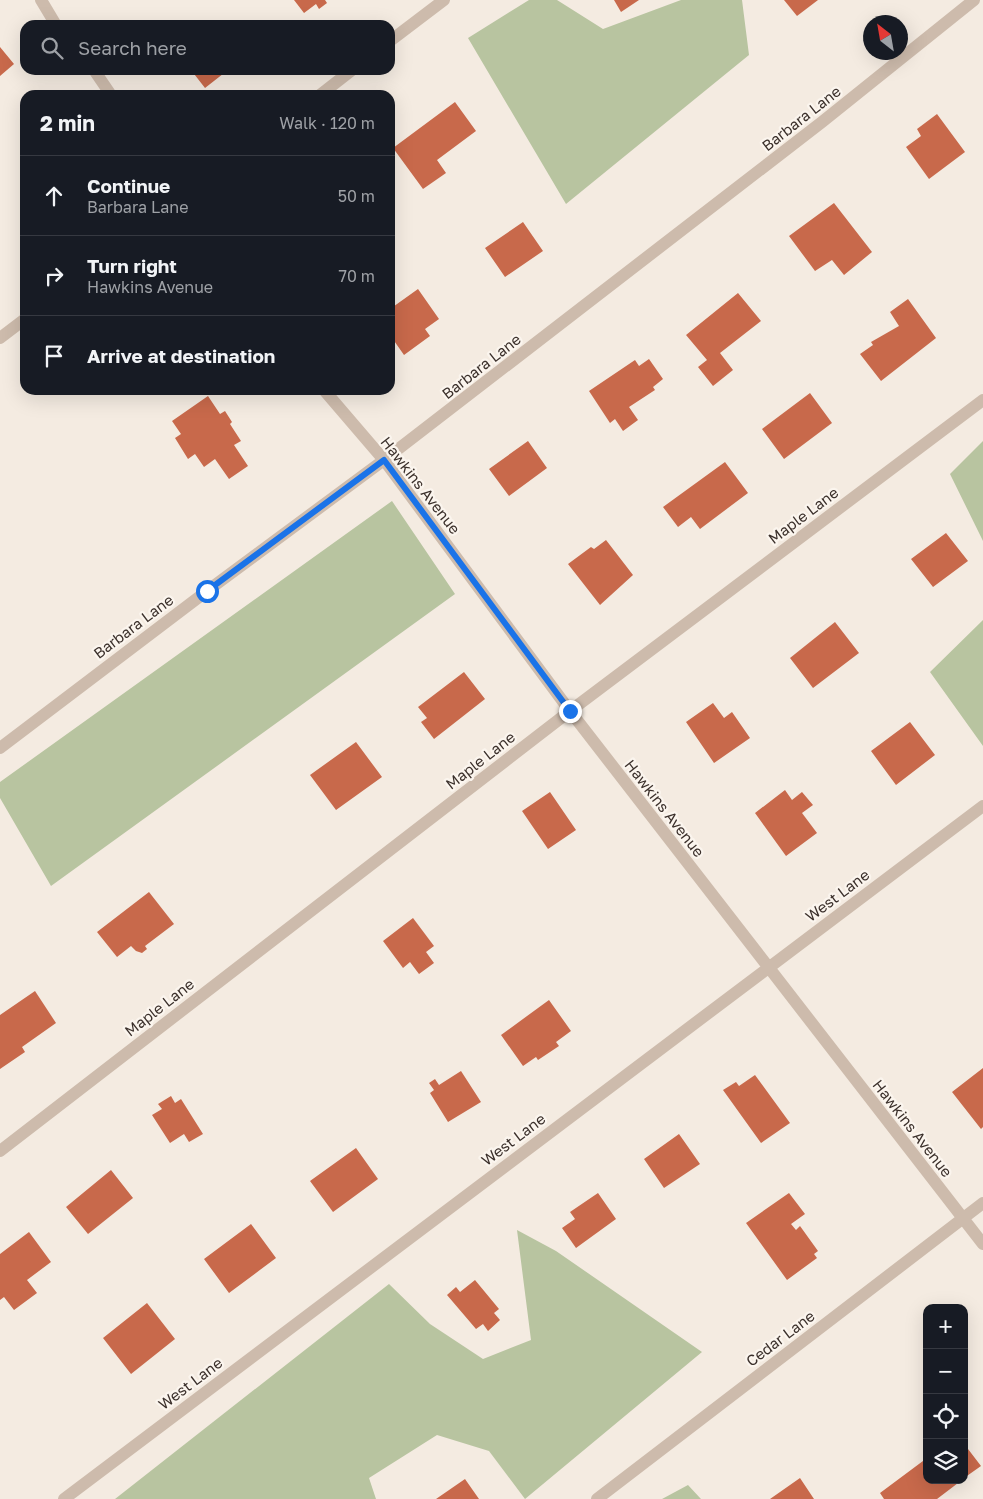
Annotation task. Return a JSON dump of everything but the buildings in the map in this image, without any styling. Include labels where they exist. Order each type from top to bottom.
[{"type":"street","points":[[41,0],[53,20]]},
{"type":"street","points":[[395,37],[444,0]]},
{"type":"street","name":"Barbara Lane","points":[[0,748],[384,460],[822,122],[974,0]]},
{"type":"street","points":[[97,75],[108,90]]},
{"type":"street","points":[[326,90],[346,75]]},
{"type":"street","points":[[0,338],[20,323]]},
{"type":"street","name":"Hawkins Avenue","points":[[328,395],[384,460],[570,711],[983,1244]]},
{"type":"street","name":"Maple Lane","points":[[0,1151],[570,711],[983,400]]},
{"type":"street","name":"West Lane","points":[[64,1499],[983,806]]},
{"type":"street","name":"Cedar Lane","points":[[597,1499],[983,1203]]},
{"type":"green space","points":[[529,0],[557,0],[603,29],[681,0],[742,0],[749,55],[566,204],[468,38]]},
{"type":"green space","points":[[983,441],[983,541],[950,474]]},
{"type":"green space","points":[[392,501],[455,594],[51,886],[0,798],[0,782]]},
{"type":"green space","points":[[983,620],[983,746],[930,672]]},
{"type":"green space","points":[[517,1230],[556,1251],[702,1352],[525,1499],[489,1451],[437,1435],[369,1478],[376,1499],[115,1499],[389,1284],[430,1324],[483,1359],[531,1340]]},
{"type":"green space","points":[[688,1485],[701,1499],[662,1499]]},
{"type":"route","points":[[207,591],[384,460],[570,711]]}]
